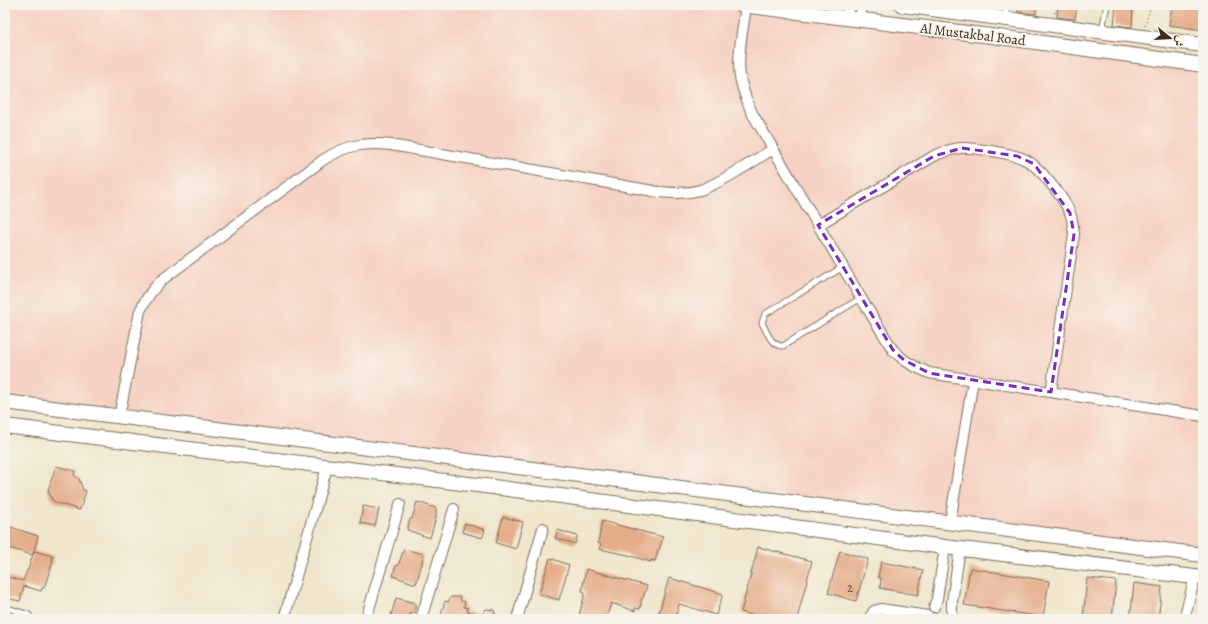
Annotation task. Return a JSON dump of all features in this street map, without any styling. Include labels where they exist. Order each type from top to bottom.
[{"type":"street","name":"Al Mustakbal Road","points":[[742,5],[851,14],[1203,65]]},
{"type":"street","points":[[851,14],[863,5]]},
{"type":"street","name":"Al Mustakbal Road","points":[[902,5],[1006,12],[1102,31],[1203,45]]},
{"type":"street","points":[[746,6],[740,59],[740,78],[744,96],[752,113],[861,298],[894,350],[904,360],[929,373],[1203,416]]},
{"type":"street","points":[[118,416],[140,311],[145,299],[153,288],[169,274],[284,188],[338,150],[355,145],[390,145],[659,192],[679,194],[699,190],[773,149]]},
{"type":"street","points":[[818,225],[934,156],[947,150],[962,148],[976,149],[1017,156],[1034,164],[1040,170],[1070,213],[1074,234],[1051,392]]},
{"type":"street","points":[[950,522],[973,380]]},
{"type":"street","points":[[5,402],[1203,555]]},
{"type":"street","points":[[5,426],[493,487],[945,547],[1199,577],[1184,619]]},
{"type":"street","points":[[493,487],[498,479],[499,469],[497,464]]},
{"type":"street","points":[[284,619],[327,466]]},
{"type":"street","points":[[514,490],[512,485],[512,475],[517,467]]},
{"type":"street","points":[[366,619],[400,504]]},
{"type":"street","points":[[420,619],[454,509]]},
{"type":"street","points":[[517,619],[543,528]]},
{"type":"street","points":[[870,617],[874,611],[881,609],[928,618],[929,612],[934,607],[937,599],[945,547]]},
{"type":"street","points":[[952,615],[952,602],[960,548]]},
{"type":"street","points":[[934,607],[938,605],[946,606],[952,615]]},
{"type":"lane","points":[[1102,31],[1107,5]]},
{"type":"lane","points":[[843,267],[765,314],[762,318],[762,323],[772,342],[779,346],[783,346],[861,298]]},
{"type":"lane","points":[[5,607],[30,615]]},
{"type":"path","points":[[1142,36],[1151,5]]},
{"type":"highlighted area","points":[[962,148],[1017,156],[1034,164],[1070,213],[1074,234],[1051,392],[929,373],[904,360],[893,350],[818,225],[934,156]]},
{"type":"shaded area","points":[[5,5],[802,5],[1203,58],[1203,550],[5,397]]},
{"type":"building","points":[[1019,5],[1036,5],[1036,14],[1018,12]]},
{"type":"building","points":[[1058,5],[1077,5],[1075,19],[1057,17]]},
{"type":"building","points":[[1116,5],[1133,5],[1132,27],[1114,25]]},
{"type":"building","points":[[1172,5],[1203,5],[1203,30],[1169,25]]},
{"type":"building","points":[[56,466],[75,471],[74,475],[79,479],[83,490],[86,491],[80,510],[52,500],[48,490]]},
{"type":"building","points":[[417,502],[436,508],[436,517],[430,538],[407,530]]},
{"type":"building","points":[[363,506],[379,509],[375,526],[360,523]]},
{"type":"building","points":[[503,517],[523,522],[516,549],[496,543]]},
{"type":"building","points":[[602,521],[663,537],[655,561],[651,560],[651,562],[628,555],[599,549],[601,544],[598,543]]},
{"type":"building","points":[[465,523],[485,530],[482,538],[462,532]]},
{"type":"building","points":[[5,525],[38,536],[33,555],[5,547]]},
{"type":"building","points":[[558,530],[577,536],[575,544],[555,538]]},
{"type":"building","points":[[758,547],[812,561],[797,619],[767,619],[741,612]]},
{"type":"building","points":[[404,549],[423,554],[416,584],[393,576],[396,565],[398,566]]},
{"type":"building","points":[[34,551],[53,556],[53,561],[44,588],[42,588],[41,591],[24,586],[20,601],[5,598],[5,576],[23,581]]},
{"type":"building","points":[[840,551],[868,559],[856,601],[828,593]]},
{"type":"building","points":[[550,558],[569,565],[559,600],[539,594]]},
{"type":"building","points":[[881,562],[923,570],[918,595],[880,588],[881,578],[878,577]]},
{"type":"building","points":[[970,568],[1049,581],[1043,617],[964,605]]},
{"type":"building","points":[[586,569],[647,586],[642,598],[640,609],[635,608],[635,611],[611,603],[607,616],[604,615],[603,619],[578,619],[585,592],[582,591]]},
{"type":"building","points":[[669,578],[723,594],[716,615],[679,604],[675,619],[657,619]]},
{"type":"building","points":[[1087,578],[1116,581],[1112,619],[1083,619]]},
{"type":"building","points":[[1134,583],[1162,587],[1158,619],[1130,619]]},
{"type":"building","points":[[451,597],[460,597],[461,601],[465,602],[464,607],[468,608],[467,611],[482,615],[486,609],[494,610],[496,619],[440,619],[445,601],[448,602]]},
{"type":"building","points":[[396,598],[415,603],[415,613],[410,614],[409,619],[390,619]]}]
